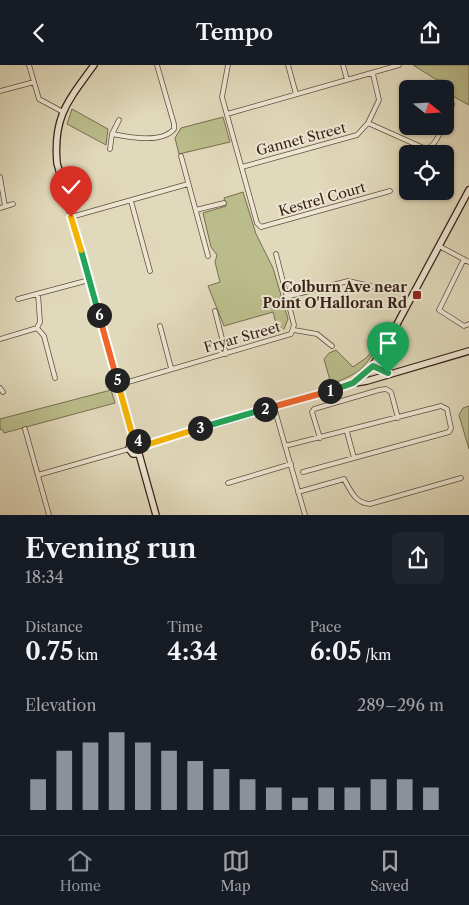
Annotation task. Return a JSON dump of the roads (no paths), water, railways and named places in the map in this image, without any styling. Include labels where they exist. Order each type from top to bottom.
[{"type":"main road","points":[[94,65],[71,95],[63,112],[58,127],[56,153],[71,217],[134,441]]},
{"type":"main road","points":[[353,383],[373,366],[469,190]]},
{"type":"main road","points":[[143,446],[353,383],[366,381],[469,351]]},
{"type":"main road","points":[[373,366],[384,372],[392,373]]},
{"type":"main road","points":[[134,441],[140,442],[143,446]]},
{"type":"main road","points":[[134,441],[130,444],[129,449],[133,454],[139,454],[143,450],[143,446]]},
{"type":"main road","points":[[139,454],[156,515]]},
{"type":"street","points":[[29,65],[39,99],[63,112]]},
{"type":"street","points":[[112,134],[147,139],[167,135],[174,129],[157,65]]},
{"type":"street","points":[[228,65],[222,97],[242,167]]},
{"type":"street","points":[[288,65],[296,94]]},
{"type":"street","points":[[343,65],[347,80]]},
{"type":"street","points":[[227,114],[399,65]]},
{"type":"street","name":"Gannet Street","points":[[242,167],[357,135],[368,123],[379,101],[372,73]]},
{"type":"street","points":[[0,91],[34,82]]},
{"type":"street","points":[[110,149],[112,134],[119,120]]},
{"type":"street","points":[[368,123],[426,149],[431,148],[438,135]]},
{"type":"street","points":[[180,156],[208,256]]},
{"type":"street","name":"Kestrel Court","points":[[242,167],[257,223],[260,227],[390,191]]},
{"type":"street","points":[[0,177],[2,207],[13,204]]},
{"type":"street","points":[[71,217],[188,184]]},
{"type":"street","points":[[131,201],[150,271]]},
{"type":"street","points":[[196,210],[224,203]]},
{"type":"street","points":[[439,246],[469,262]]},
{"type":"street","name":"Fryar Street","points":[[118,385],[171,368],[288,336],[294,330],[276,254]]},
{"type":"street","points":[[464,259],[438,310],[464,326],[469,324]]},
{"type":"street","points":[[18,299],[89,280]]},
{"type":"street","points":[[286,297],[348,281],[375,287]]},
{"type":"street","points":[[38,294],[40,322],[38,328]]},
{"type":"street","points":[[215,311],[226,354]]},
{"type":"street","points":[[160,325],[171,368]]},
{"type":"street","points":[[0,339],[38,328]]},
{"type":"street","points":[[38,328],[44,336],[55,378]]},
{"type":"street","points":[[294,330],[317,334],[332,346]]},
{"type":"street","points":[[320,438],[312,411],[314,409],[379,390],[386,389],[390,392],[398,418]]},
{"type":"street","points":[[285,446],[347,432],[441,406],[446,409],[450,430],[303,472]]},
{"type":"street","points":[[274,407],[305,515]]},
{"type":"street","points":[[25,429],[50,515]]},
{"type":"street","points":[[347,432],[354,458]]},
{"type":"street","points":[[38,475],[129,449]]},
{"type":"street","points":[[228,483],[291,465]]},
{"type":"street","points":[[298,492],[344,479],[360,502],[370,504],[461,478]]},
{"type":"place","name":"Colburn Ave near Point O'Halloran Rd","points":[[417,295]]}]
